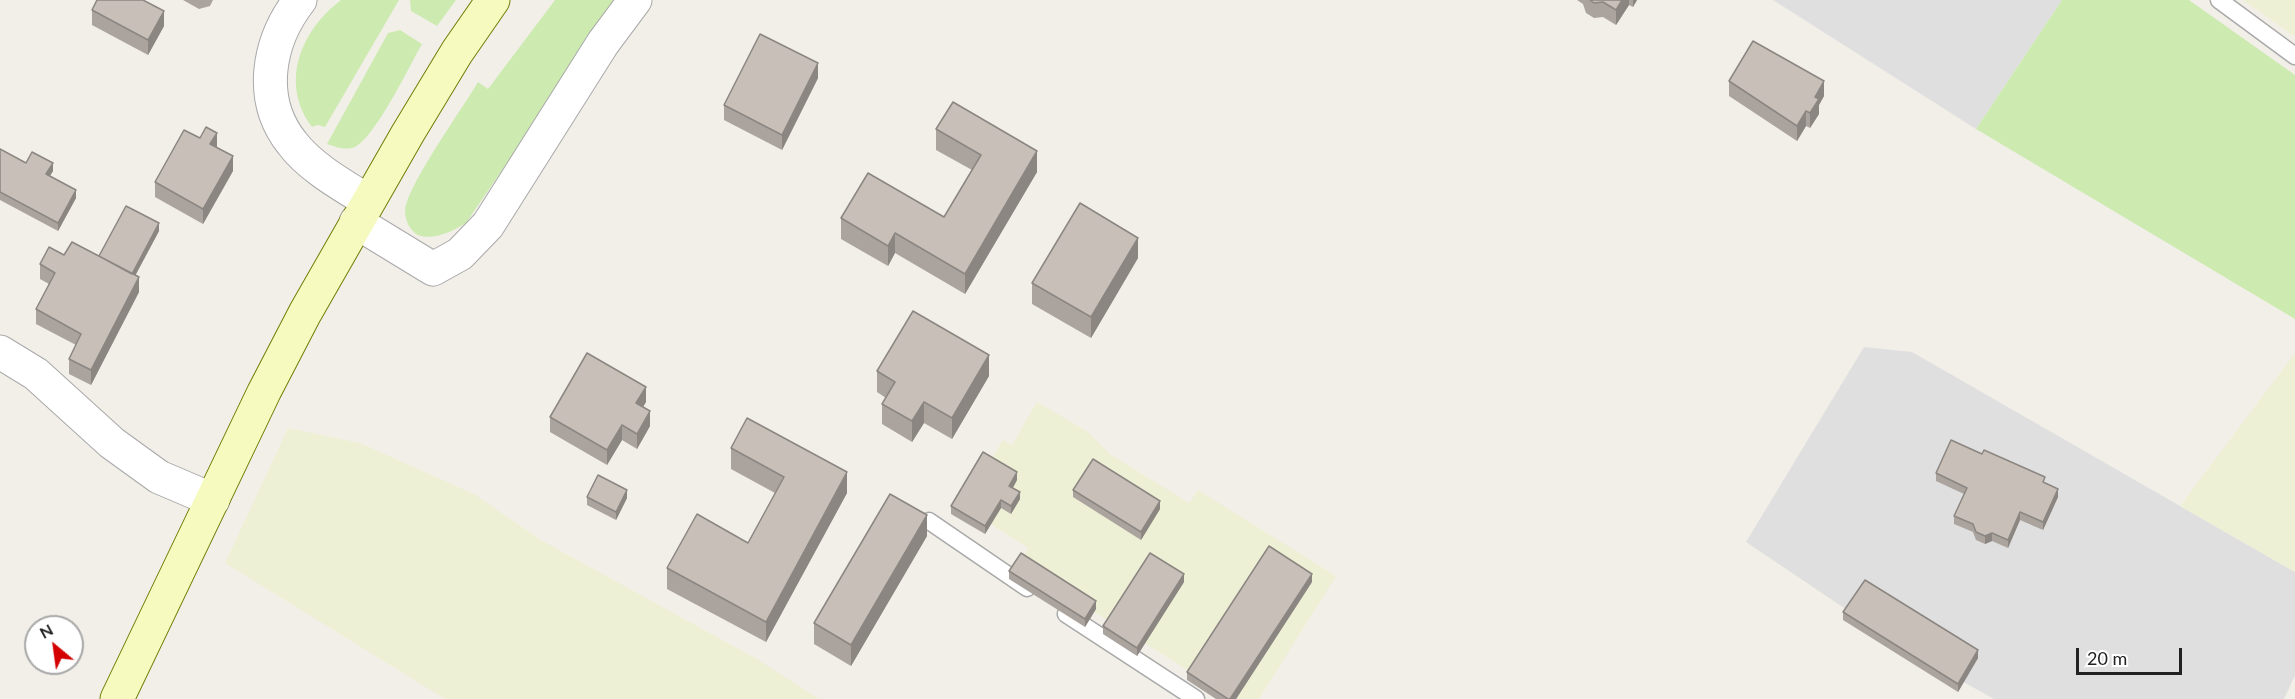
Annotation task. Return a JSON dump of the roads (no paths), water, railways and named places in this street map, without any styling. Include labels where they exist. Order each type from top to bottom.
[{"type":"main road","points":[[117,699],[264,392],[362,212],[457,52],[493,0]]},
{"type":"street","points":[[300,0],[278,33],[271,57],[272,102],[281,127],[292,144],[340,183],[362,212],[433,269],[460,254],[488,225],[603,43],[634,0]]},
{"type":"street","points":[[0,352],[36,374],[112,443],[159,477],[213,500]]},
{"type":"lane","points":[[2219,0],[2295,56]]},
{"type":"lane","points":[[929,521],[1197,699]]}]
